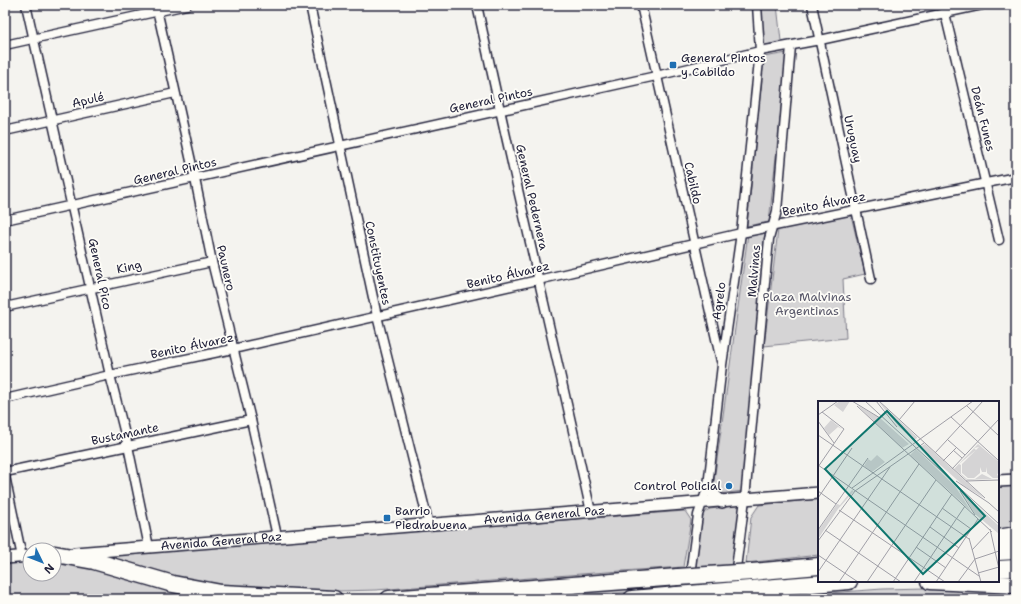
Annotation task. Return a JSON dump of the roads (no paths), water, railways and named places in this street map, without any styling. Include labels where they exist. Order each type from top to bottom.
[{"type":"highway","points":[[999,538],[1016,535]]},
{"type":"highway","points":[[999,552],[1016,551]]},
{"type":"highway","points":[[62,555],[94,561],[173,584],[221,593],[334,599]]},
{"type":"highway","points":[[389,599],[818,566]]},
{"type":"highway","points":[[999,569],[1016,568]]},
{"type":"highway","points":[[632,599],[682,597],[750,589],[837,582]]},
{"type":"highway","points":[[952,582],[1016,585]]},
{"type":"street","name":"General Pico","points":[[26,5],[110,375],[128,446],[149,547]]},
{"type":"street","points":[[5,45],[157,8],[187,5]]},
{"type":"street","name":"Constituyentes","points":[[310,5],[378,316],[429,525]]},
{"type":"street","name":"General Pedernera","points":[[477,5],[499,110],[567,402],[590,512]]},
{"type":"street","name":"Cabildo","points":[[641,5],[722,365]]},
{"type":"street","name":"Agrelo","points":[[682,597],[698,515],[708,486],[722,365],[741,233],[760,51],[757,5]]},
{"type":"street","name":"Uruguay","points":[[812,5],[871,279]]},
{"type":"street","name":"General Pintos","points":[[5,220],[656,76],[760,51],[820,40],[944,9],[982,5]]},
{"type":"street","name":"Paunero","points":[[157,8],[212,262],[251,420],[277,536]]},
{"type":"street","name":"Deán Funes","points":[[944,9],[999,240]]},
{"type":"street","name":"Malvinas","points":[[732,599],[745,499],[769,239],[777,211],[791,46]]},
{"type":"street","name":"Apulé","points":[[5,131],[176,93]]},
{"type":"street","name":"Benito Álvarez","points":[[5,399],[233,349],[772,226],[1016,177]]},
{"type":"street","name":"King","points":[[5,307],[212,262]]},
{"type":"street","name":"Bustamante","points":[[5,472],[251,420]]},
{"type":"street","points":[[5,476],[22,542]]},
{"type":"street","points":[[999,481],[1016,480]]},
{"type":"street","points":[[708,486],[714,495],[722,502]]},
{"type":"street","name":"Avenida General Paz","points":[[62,553],[818,494]]},
{"type":"street","points":[[5,558],[22,556]]},
{"type":"place","name":"General Pintos y Cabildo","points":[[673,65]]},
{"type":"place","name":"Control Policial","points":[[729,486]]},
{"type":"place","name":"Barrio Piedrabuena","points":[[387,518]]},
{"type":"park label","name":"Plaza Malvinas Argentinas","points":[[807,304]]}]
